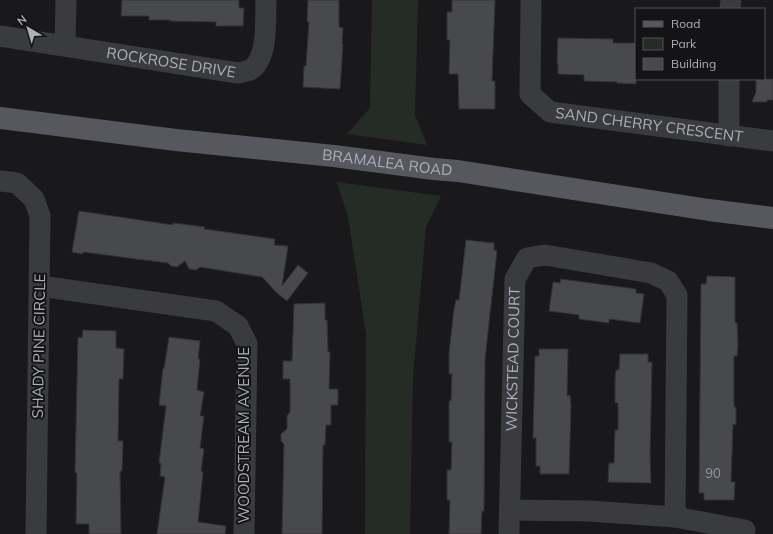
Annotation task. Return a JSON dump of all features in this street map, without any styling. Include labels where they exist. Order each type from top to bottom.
[{"type":"main road","name":"BRAMALEA ROAD","points":[[0,118],[176,140],[334,156],[434,169],[458,170],[709,210],[773,218]]},
{"type":"street","points":[[65,45],[66,0]]},
{"type":"street","name":"ROCKROSE DRIVE","points":[[0,36],[238,73],[250,70],[257,64],[260,58],[265,43],[266,0]]},
{"type":"street","name":"SAND CHERRY CRESCENT","points":[[531,0],[530,94],[550,112],[773,141]]},
{"type":"street","points":[[729,80],[729,136]]},
{"type":"street","name":"SHADY PINE CIRCLE","points":[[0,181],[17,183],[34,199],[40,216],[36,534]]},
{"type":"street","name":"WICKSTEAD COURT","points":[[509,534],[515,279],[527,258],[545,255],[651,273],[668,281],[677,295],[675,516]]},
{"type":"street","name":"WOODSTREAM AVENUE","points":[[40,286],[216,312],[238,326],[247,344],[244,534]]},
{"type":"street","points":[[510,510],[589,511],[675,516],[745,530]]},
{"type":"green space","points":[[372,0],[418,0],[415,115],[427,145],[347,134],[370,108]]},
{"type":"green space","points":[[337,182],[441,196],[426,227],[413,377],[410,534],[365,534],[366,334],[348,217]]},
{"type":"building","points":[[122,0],[239,0],[239,8],[244,8],[243,26],[216,26],[216,22],[149,20],[149,16],[121,16]]},
{"type":"building","points":[[308,0],[339,0],[339,27],[343,28],[340,89],[303,87],[309,22],[307,22]]},
{"type":"building","points":[[452,0],[495,0],[492,81],[495,81],[495,109],[459,109],[458,74],[449,74],[450,40],[447,40],[447,12],[452,12]]},
{"type":"building","points":[[558,38],[613,39],[613,43],[635,43],[636,84],[584,81],[584,75],[558,74]]},
{"type":"building","points":[[773,79],[773,100],[767,100],[767,102],[752,102],[756,92],[756,80]]},
{"type":"building","points":[[79,211],[173,225],[173,223],[205,227],[204,229],[275,239],[274,245],[288,246],[282,286],[298,265],[308,273],[287,301],[262,277],[200,267],[196,270],[189,269],[185,261],[177,267],[171,266],[168,263],[84,252],[82,254],[72,252]]},
{"type":"building","points":[[466,240],[494,243],[494,250],[497,251],[485,359],[484,511],[482,511],[481,534],[449,534],[450,500],[447,500],[447,470],[451,470],[452,442],[449,442],[449,401],[451,401],[452,374],[449,374],[449,353],[454,309],[456,300],[459,300]]},
{"type":"building","points":[[707,276],[735,277],[735,323],[737,323],[738,346],[737,356],[734,356],[734,407],[736,407],[736,425],[733,424],[731,482],[735,482],[734,500],[704,500],[704,493],[699,493],[701,284],[706,284]]},
{"type":"building","points":[[561,279],[636,289],[636,293],[644,294],[640,323],[609,319],[609,323],[579,319],[579,315],[549,311],[553,282],[560,283]]},
{"type":"building","points":[[325,303],[328,352],[330,352],[329,389],[338,389],[338,405],[331,405],[331,425],[326,425],[325,445],[323,445],[322,534],[282,534],[284,444],[281,441],[281,434],[287,429],[287,416],[290,412],[290,379],[283,379],[283,361],[292,361],[294,304]]},
{"type":"building","points":[[83,330],[116,331],[116,348],[124,349],[123,379],[119,379],[118,441],[123,441],[122,471],[120,471],[121,534],[89,534],[89,524],[76,524],[77,473],[75,473],[78,337],[82,338]]},
{"type":"building","points":[[169,337],[200,341],[197,390],[204,392],[200,416],[204,416],[200,448],[204,449],[198,522],[226,526],[225,534],[157,534],[165,477],[160,476],[161,463],[159,463],[166,406],[159,405],[163,368],[164,369]]},
{"type":"building","points":[[539,349],[568,349],[567,396],[570,395],[571,405],[569,474],[540,474],[540,466],[536,466],[536,438],[533,438],[535,356],[539,356]]},
{"type":"building","points":[[620,354],[648,354],[648,362],[652,362],[650,454],[651,483],[608,482],[609,463],[614,463],[615,430],[618,430],[618,403],[615,403],[615,379],[616,370],[619,370]]}]
